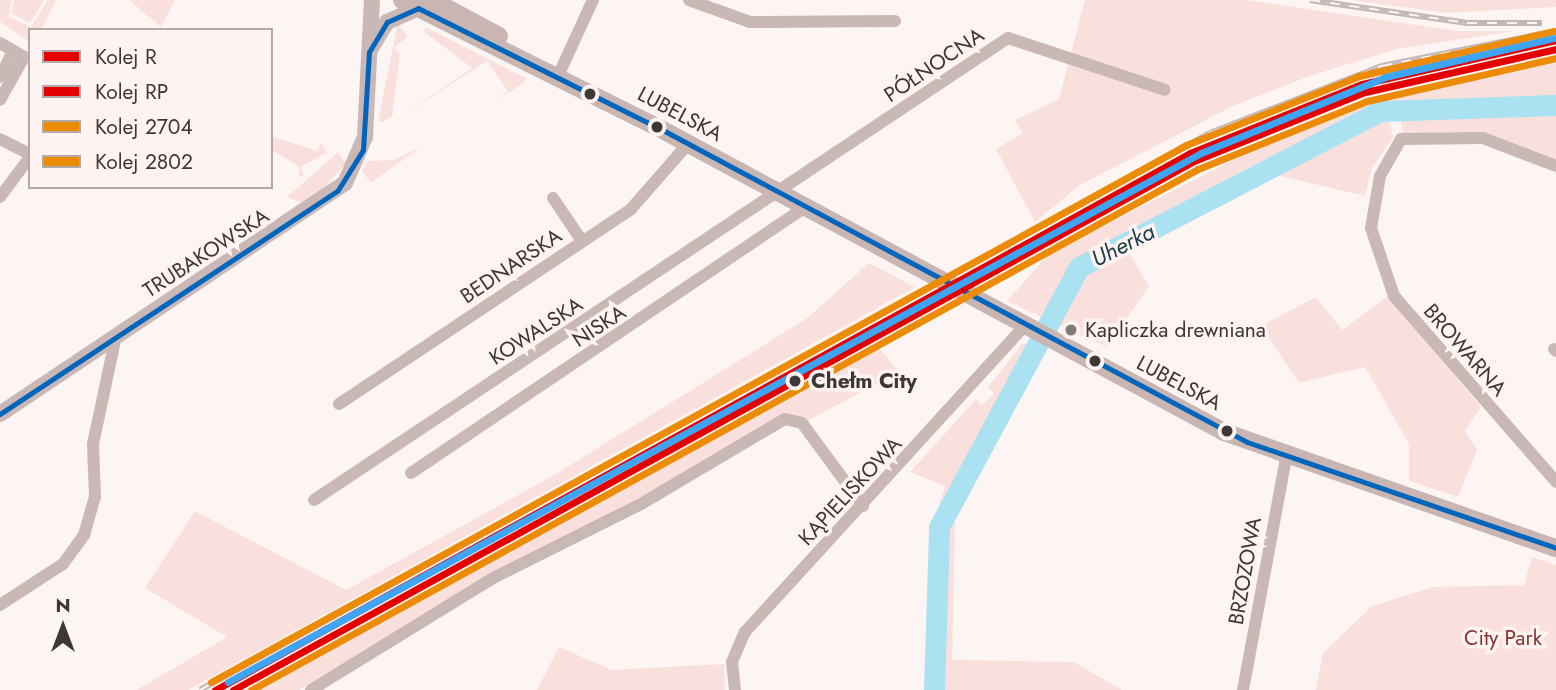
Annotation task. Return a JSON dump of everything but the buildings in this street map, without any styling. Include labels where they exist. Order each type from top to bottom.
[{"type":"main road","name":"LUBELSKA","points":[[402,0],[425,4],[688,144],[1027,330],[1286,458],[1556,548]]},
{"type":"street","name":"TRUBAKOWSKA","points":[[0,414],[345,183],[363,150],[372,0]]},
{"type":"street","points":[[551,72],[593,0]]},
{"type":"street","points":[[689,0],[750,22],[895,21]]},
{"type":"street","points":[[369,52],[387,22],[425,4]]},
{"type":"street","name":"PÓŁNOCNA","points":[[779,194],[1008,38],[1165,90]]},
{"type":"street","points":[[0,43],[24,57],[24,65],[0,100]]},
{"type":"street","points":[[0,76],[13,51]]},
{"type":"street","name":"BROWARNA","points":[[1554,164],[1483,138],[1401,139],[1380,176],[1371,228],[1394,296],[1556,481]]},
{"type":"street","points":[[0,139],[28,155]]},
{"type":"street","name":"BEDNARSKA","points":[[339,404],[582,241],[657,186],[688,144]]},
{"type":"street","points":[[0,197],[28,159]]},
{"type":"street","name":"KOWALSKA","points":[[314,500],[779,194]]},
{"type":"street","points":[[553,198],[582,241]]},
{"type":"street","name":"NISKA","points":[[411,473],[804,208]]},
{"type":"street","name":"KĄPIELISKOWA","points":[[735,690],[735,646],[1027,330]]},
{"type":"street","points":[[0,605],[63,564],[84,535],[95,497],[93,444],[116,336]]},
{"type":"street","points":[[311,690],[495,577],[641,504],[785,419],[802,423],[863,506]]},
{"type":"street","name":"BRZOZOWA","points":[[1242,690],[1286,458]]},
{"type":"green space","points":[[0,0],[11,0],[9,17],[31,27],[48,0],[56,0],[42,28],[28,28],[28,41],[0,22]]},
{"type":"green space","points":[[14,0],[44,0],[30,23],[11,13]]},
{"type":"green space","points":[[129,0],[175,0],[161,27]]},
{"type":"green space","points":[[1085,0],[1247,0],[1457,31],[1515,31],[1396,49],[1307,77],[1233,106],[1080,185],[1035,222],[996,149],[1023,133],[1015,120],[1059,99]]},
{"type":"green space","points":[[1352,0],[1556,0],[1556,7],[1445,13]]},
{"type":"green space","points":[[398,23],[407,37],[394,48],[400,54],[392,116],[383,122],[378,121]]},
{"type":"green space","points":[[427,28],[526,78],[524,83],[493,102],[508,91],[487,61],[402,116],[472,68],[423,31]]},
{"type":"green space","points":[[1556,63],[1556,161],[1476,134],[1404,135],[1400,119],[1389,120],[1393,137],[1372,168],[1365,196],[1276,175],[1127,249],[1149,286],[1107,347],[1007,301],[1049,254],[1274,139],[1377,97]]},
{"type":"green space","points":[[273,137],[317,151],[321,142],[327,153],[300,167],[304,175],[299,177],[299,167],[273,150]]},
{"type":"green space","points":[[422,146],[371,183],[362,171],[368,161],[394,160]]},
{"type":"green space","points":[[338,152],[346,163],[326,186],[302,203],[287,197]]},
{"type":"green space","points":[[869,263],[915,287],[188,690],[137,690],[227,637],[145,588],[195,511],[346,590],[551,477],[806,319]]},
{"type":"green space","points":[[1388,296],[1481,407],[1465,431],[1477,450],[1458,497],[1409,481],[1409,444],[1365,367],[1299,383],[1261,326],[1316,297],[1342,330]]},
{"type":"green space","points":[[1023,343],[1038,351],[955,520],[952,660],[1074,662],[1122,690],[924,690],[931,530],[945,486],[910,472],[976,399],[982,405],[994,394],[988,387]]},
{"type":"green space","points":[[879,348],[899,372],[805,422],[785,420],[494,575],[299,690],[244,690]]},
{"type":"green space","name":"City Park","points":[[1532,557],[1556,565],[1556,690],[1316,690],[1323,653],[1372,606],[1434,587],[1524,585]]},
{"type":"green space","points":[[559,647],[612,670],[724,664],[725,690],[537,690]]},
{"type":"waterway","name":"Uherka","points":[[934,690],[939,527],[1079,267],[1380,111],[1556,105]]},
{"type":"railway","points":[[1310,0],[1467,23],[1542,23]]},
{"type":"railway","points":[[200,690],[1210,133],[1382,66],[1556,31]]},
{"type":"rail line","name":"2704","points":[[211,682],[1186,145],[1359,76],[1554,31]]},
{"type":"rail line","name":"R","points":[[215,690],[1190,153],[1362,84],[1556,40]]},
{"type":"rail line","name":"RP","points":[[233,690],[1194,161],[1365,92],[1556,49]]},
{"type":"rail line","name":"2802","points":[[251,690],[1198,169],[1367,101],[1556,58]]},
{"type":"transit line","points":[[0,414],[338,190],[363,150],[369,52],[387,22],[418,8],[659,128],[1247,442],[1556,548]]},
{"type":"transit line","points":[[228,682],[1201,153],[1385,77],[1554,38]]},
{"type":"place","name":"Kapliczka drewniana","points":[[1071,330]]},
{"type":"place","name":"Chełm City","points":[[795,381]]}]
